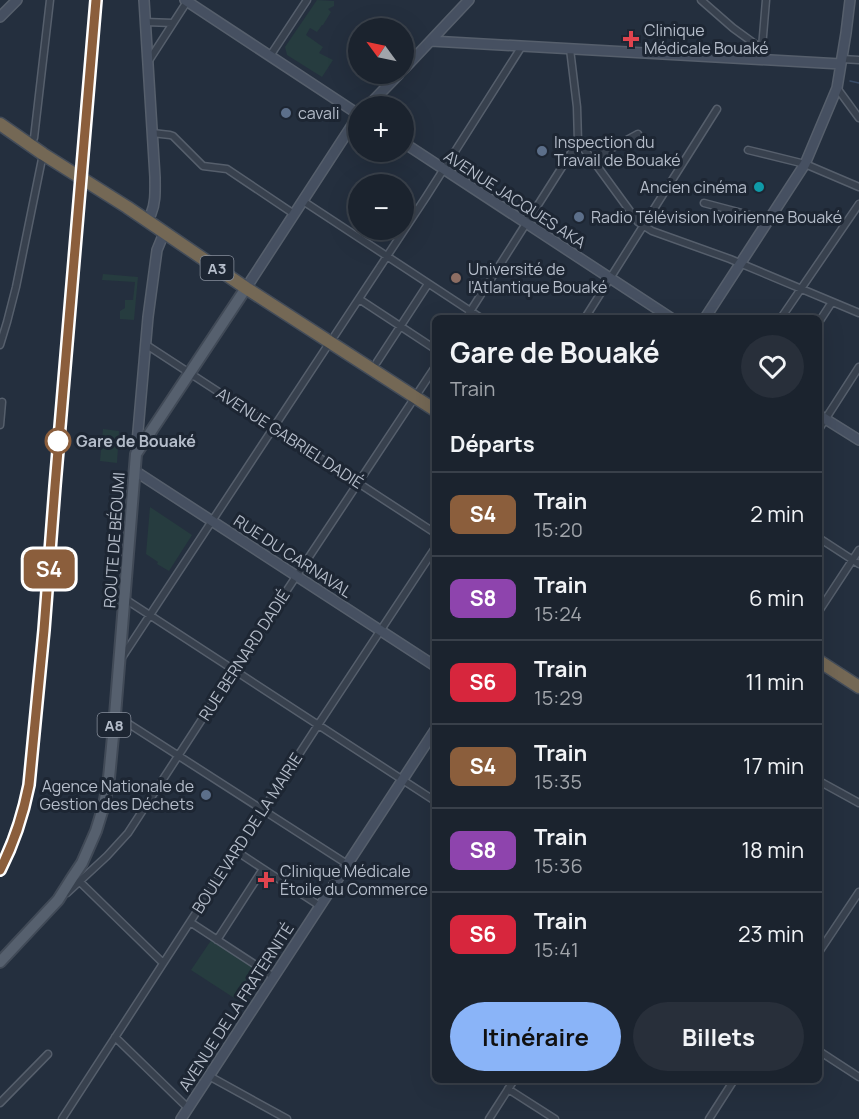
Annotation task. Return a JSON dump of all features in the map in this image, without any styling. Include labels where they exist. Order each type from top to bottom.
[{"type":"highway","name":"A3","points":[[0,115],[151,214],[248,285]]},
{"type":"highway","name":"A3","points":[[0,124],[165,233],[418,393],[432,399]]},
{"type":"highway","name":"A3","points":[[333,338],[377,362],[418,393],[432,407]]},
{"type":"highway","points":[[822,655],[859,679]]},
{"type":"highway","points":[[822,663],[859,687]]},
{"type":"main road","name":"ROUTE DE BÉOUMI","points":[[0,962],[58,900],[82,863],[104,805],[115,715],[136,454],[248,285]]},
{"type":"street","points":[[0,17],[17,0]]},
{"type":"street","points":[[34,138],[50,0]]},
{"type":"street","points":[[144,0],[155,177],[155,199],[151,214]]},
{"type":"street","points":[[147,63],[187,0],[348,108]]},
{"type":"street","points":[[270,56],[307,0]]},
{"type":"street","points":[[414,59],[469,0]]},
{"type":"street","points":[[701,0],[762,49]]},
{"type":"street","points":[[761,60],[766,0]]},
{"type":"street","points":[[707,315],[805,164],[837,88],[850,0]]},
{"type":"street","points":[[145,22],[173,23]]},
{"type":"street","points":[[431,41],[761,60],[842,62],[859,60]]},
{"type":"street","points":[[119,662],[444,170],[522,46]]},
{"type":"street","points":[[468,315],[578,142],[577,107],[570,49]]},
{"type":"street","points":[[378,96],[389,84]]},
{"type":"street","points":[[837,88],[859,118]]},
{"type":"street","points":[[587,315],[717,109]]},
{"type":"street","name":"ROUTE DE BÉOUMI","points":[[248,285],[348,131]]},
{"type":"street","points":[[152,133],[173,136],[200,164],[227,169],[294,214]]},
{"type":"street","points":[[592,159],[638,134]]},
{"type":"street","points":[[578,142],[642,226],[740,263],[859,314]]},
{"type":"street","name":"AVENUE JACQUES AKA","points":[[414,150],[666,315]]},
{"type":"street","points":[[748,150],[805,164],[859,187]]},
{"type":"street","points":[[0,345],[43,154]]},
{"type":"street","points":[[303,201],[477,315]]},
{"type":"street","points":[[704,203],[768,220]]},
{"type":"street","points":[[783,315],[859,204]]},
{"type":"street","points":[[136,454],[145,344],[157,250],[165,233]]},
{"type":"street","points":[[377,362],[428,284]]},
{"type":"street","points":[[358,299],[432,347]]},
{"type":"street","points":[[822,317],[832,302]]},
{"type":"street","points":[[0,318],[7,322]]},
{"type":"street","name":"AVENUE GABRIEL DADIÉ","points":[[145,344],[432,531]]},
{"type":"street","points":[[859,367],[822,417],[859,441]]},
{"type":"street","name":"RUE BERNARD DADIÉ","points":[[58,900],[80,882],[128,833],[432,372]]},
{"type":"street","points":[[0,425],[2,402]]},
{"type":"street","name":"RUE DU CARNAVAL","points":[[135,471],[432,664]]},
{"type":"street","points":[[822,540],[859,564]]},
{"type":"street","points":[[822,602],[859,550]]},
{"type":"street","name":"BOULEVARD DE LA MAIRIE","points":[[62,1119],[432,553]]},
{"type":"street","points":[[125,599],[432,799]]},
{"type":"street","points":[[115,715],[347,864]]},
{"type":"street","name":"AVENUE DE LA FRATERNITÉ","points":[[181,1119],[432,735]]},
{"type":"street","points":[[822,783],[859,803]]},
{"type":"street","points":[[236,851],[320,906]]},
{"type":"street","points":[[217,940],[263,869]]},
{"type":"street","points":[[80,882],[163,963]]},
{"type":"street","points":[[822,947],[859,891]]},
{"type":"street","points":[[190,922],[274,977]]},
{"type":"street","points":[[115,1037],[188,1108]]},
{"type":"street","points":[[822,1053],[859,1077]]},
{"type":"street","points":[[0,1103],[48,1054]]},
{"type":"street","points":[[209,1076],[287,1119]]},
{"type":"street","points":[[489,1119],[512,1083]]},
{"type":"street","points":[[709,1119],[732,1083]]},
{"type":"street","points":[[508,1089],[555,1119]]},
{"type":"green space","points":[[317,0],[334,1],[334,6],[328,9],[331,12],[323,25],[317,32],[310,28],[306,35],[323,47],[319,53],[333,60],[322,77],[287,55],[285,47]]},
{"type":"green space","points":[[103,274],[138,277],[134,320],[120,319],[120,311],[125,308],[125,300],[133,300],[135,282],[102,280]]},
{"type":"green space","points":[[103,429],[119,431],[117,463],[100,461]]},
{"type":"green space","points":[[150,507],[192,535],[169,571],[146,554]]},
{"type":"green space","points":[[212,939],[264,975],[245,1005],[191,970]]},
{"type":"waterway","points":[[850,81],[859,83]]},
{"type":"railway","points":[[0,870],[18,829],[29,785],[96,0]]},
{"type":"train","name":"S4","points":[[0,870],[18,831],[29,785],[96,0]]},
{"type":"place","name":"Clinique Médicale Bouaké","points":[[631,39]]},
{"type":"place","name":"cavali","points":[[286,113]]},
{"type":"place","name":"Inspection du Travail de Bouaké","points":[[542,151]]},
{"type":"place","name":"Ancien cinéma","points":[[759,187]]},
{"type":"place","name":"Radio Télévision Ivoirienne Bouaké","points":[[579,217]]},
{"type":"place","name":"Université de l'Atlantique Bouaké","points":[[456,278]]},
{"type":"place","name":"Gare de Bouaké","points":[[58,441]]},
{"type":"place","name":"Agence Nationale de Gestion des Déchets","points":[[206,795]]},
{"type":"place","name":"Clinique Médicale Étoile du Commerce","points":[[266,880]]}]
